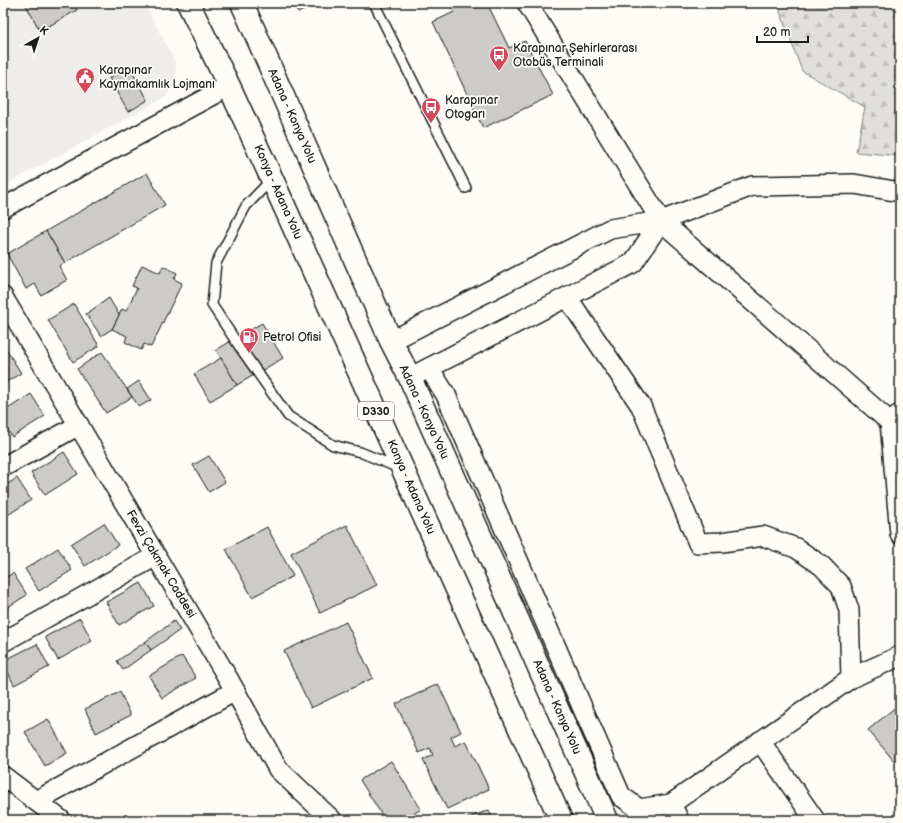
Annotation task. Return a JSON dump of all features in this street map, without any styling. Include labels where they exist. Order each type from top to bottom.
[{"type":"highway","name":"Konya - Adana Yolu","points":[[188,3],[229,86],[272,179],[561,820]]},
{"type":"highway","name":"Adana - Konya Yolu","points":[[242,3],[391,341],[410,378],[607,820]]},
{"type":"street","points":[[527,3],[660,221],[897,421],[900,534]]},
{"type":"street","points":[[3,208],[229,86]]},
{"type":"street","points":[[391,341],[610,229],[660,221],[752,186],[854,184],[900,192]]},
{"type":"street","points":[[410,378],[633,263],[660,221]]},
{"type":"street","name":"Fevzi Çakmak Caddesi","points":[[3,297],[235,691],[278,769],[332,820]]},
{"type":"street","points":[[568,297],[641,406],[698,543],[722,542],[763,536],[796,548],[822,566],[841,586],[849,610],[850,678]]},
{"type":"street","points":[[429,368],[446,395],[621,796],[639,809],[675,812],[760,742],[850,678],[900,656]]},
{"type":"street","points":[[3,467],[78,425]]},
{"type":"street","points":[[3,642],[156,556]]},
{"type":"street","points":[[36,801],[235,691]]},
{"type":"street","points":[[760,742],[815,820]]},
{"type":"street","points":[[3,776],[61,820]]},
{"type":"lane","points":[[374,3],[466,188]]},
{"type":"lane","points":[[272,179],[246,206],[216,263],[212,305],[288,416],[333,445],[360,452],[403,470]]},
{"type":"shaded area","name":"Karapınar Kaymakamlık Lojmanı","points":[[3,3],[144,3],[175,62],[175,81],[171,90],[164,98],[3,186]]},
{"type":"green space","points":[[777,3],[900,3],[900,156],[856,152],[865,107],[802,71]]},
{"type":"building","points":[[25,3],[73,3],[77,10],[40,31]]},
{"type":"building","points":[[292,3],[311,3],[312,6],[298,13]]},
{"type":"building","name":"Karapınar Şehirlerarası Otobüs Terminali","points":[[450,3],[487,3],[509,48],[525,41],[553,95],[483,128],[433,22],[454,12]]},
{"type":"building","points":[[129,66],[148,100],[128,112],[109,78]]},
{"type":"building","points":[[147,173],[165,205],[65,263],[46,231]]},
{"type":"building","points":[[46,231],[65,263],[59,266],[67,280],[41,295],[35,284],[26,289],[7,254]]},
{"type":"building","points":[[142,265],[160,273],[163,266],[177,273],[174,279],[182,283],[151,347],[144,344],[141,350],[125,342],[127,336],[112,329],[122,309],[126,311],[137,288],[132,286]]},
{"type":"building","points":[[109,298],[119,315],[112,329],[101,336],[86,314]]},
{"type":"building","points":[[74,304],[99,346],[73,362],[48,320]]},
{"type":"building","name":"Petrol Ofisi","points":[[262,323],[283,358],[237,385],[216,350]]},
{"type":"building","points":[[3,344],[21,373],[3,384]]},
{"type":"building","points":[[102,352],[132,397],[106,413],[77,369]]},
{"type":"building","points":[[221,358],[237,385],[210,401],[194,374]]},
{"type":"building","points":[[139,381],[151,400],[139,407],[127,389]]},
{"type":"building","points":[[31,394],[45,416],[12,437],[3,423],[3,412]]},
{"type":"building","points":[[64,452],[78,474],[45,495],[31,473]]},
{"type":"building","points":[[209,456],[225,482],[209,492],[193,465]]},
{"type":"building","points":[[17,478],[31,500],[3,518],[3,487]]},
{"type":"building","points":[[104,523],[118,545],[85,566],[71,544]]},
{"type":"building","points":[[347,525],[377,585],[320,613],[291,553]]},
{"type":"building","points":[[267,527],[293,576],[252,597],[226,549]]},
{"type":"building","points":[[58,548],[72,570],[39,591],[25,569]]},
{"type":"building","points":[[13,573],[27,595],[3,610],[3,579]]},
{"type":"building","points":[[141,583],[154,606],[119,625],[106,602]]},
{"type":"building","points":[[80,618],[92,641],[58,660],[45,637]]},
{"type":"building","points":[[174,621],[180,630],[151,650],[145,642]]},
{"type":"building","points":[[346,622],[373,678],[311,708],[284,651]]},
{"type":"building","points":[[145,642],[151,650],[123,670],[117,661]]},
{"type":"building","points":[[37,644],[49,667],[14,685],[3,661]]},
{"type":"building","points":[[182,656],[196,678],[162,698],[149,676]]},
{"type":"building","points":[[438,684],[461,732],[451,737],[455,746],[466,741],[489,789],[447,809],[423,760],[433,755],[430,748],[419,753],[396,704]]},
{"type":"building","points":[[120,692],[131,715],[96,733],[85,709]]},
{"type":"building","points":[[898,705],[900,706],[900,768],[868,730]]},
{"type":"building","points":[[48,719],[67,753],[45,766],[25,732]]},
{"type":"building","points":[[391,761],[421,809],[404,820],[385,820],[360,780]]},
{"type":"building","points":[[489,810],[493,820],[463,820]]},
{"type":"place","name":"Karapınar Şehirlerarası Otobüs Terminali","points":[[499,72]]},
{"type":"place","name":"Karapınar Kaymakamlık Lojmanı","points":[[85,94]]},
{"type":"place","name":"Karapınar Otogarı","points":[[431,124]]},
{"type":"place","name":"Petrol Ofisi","points":[[249,354]]}]
